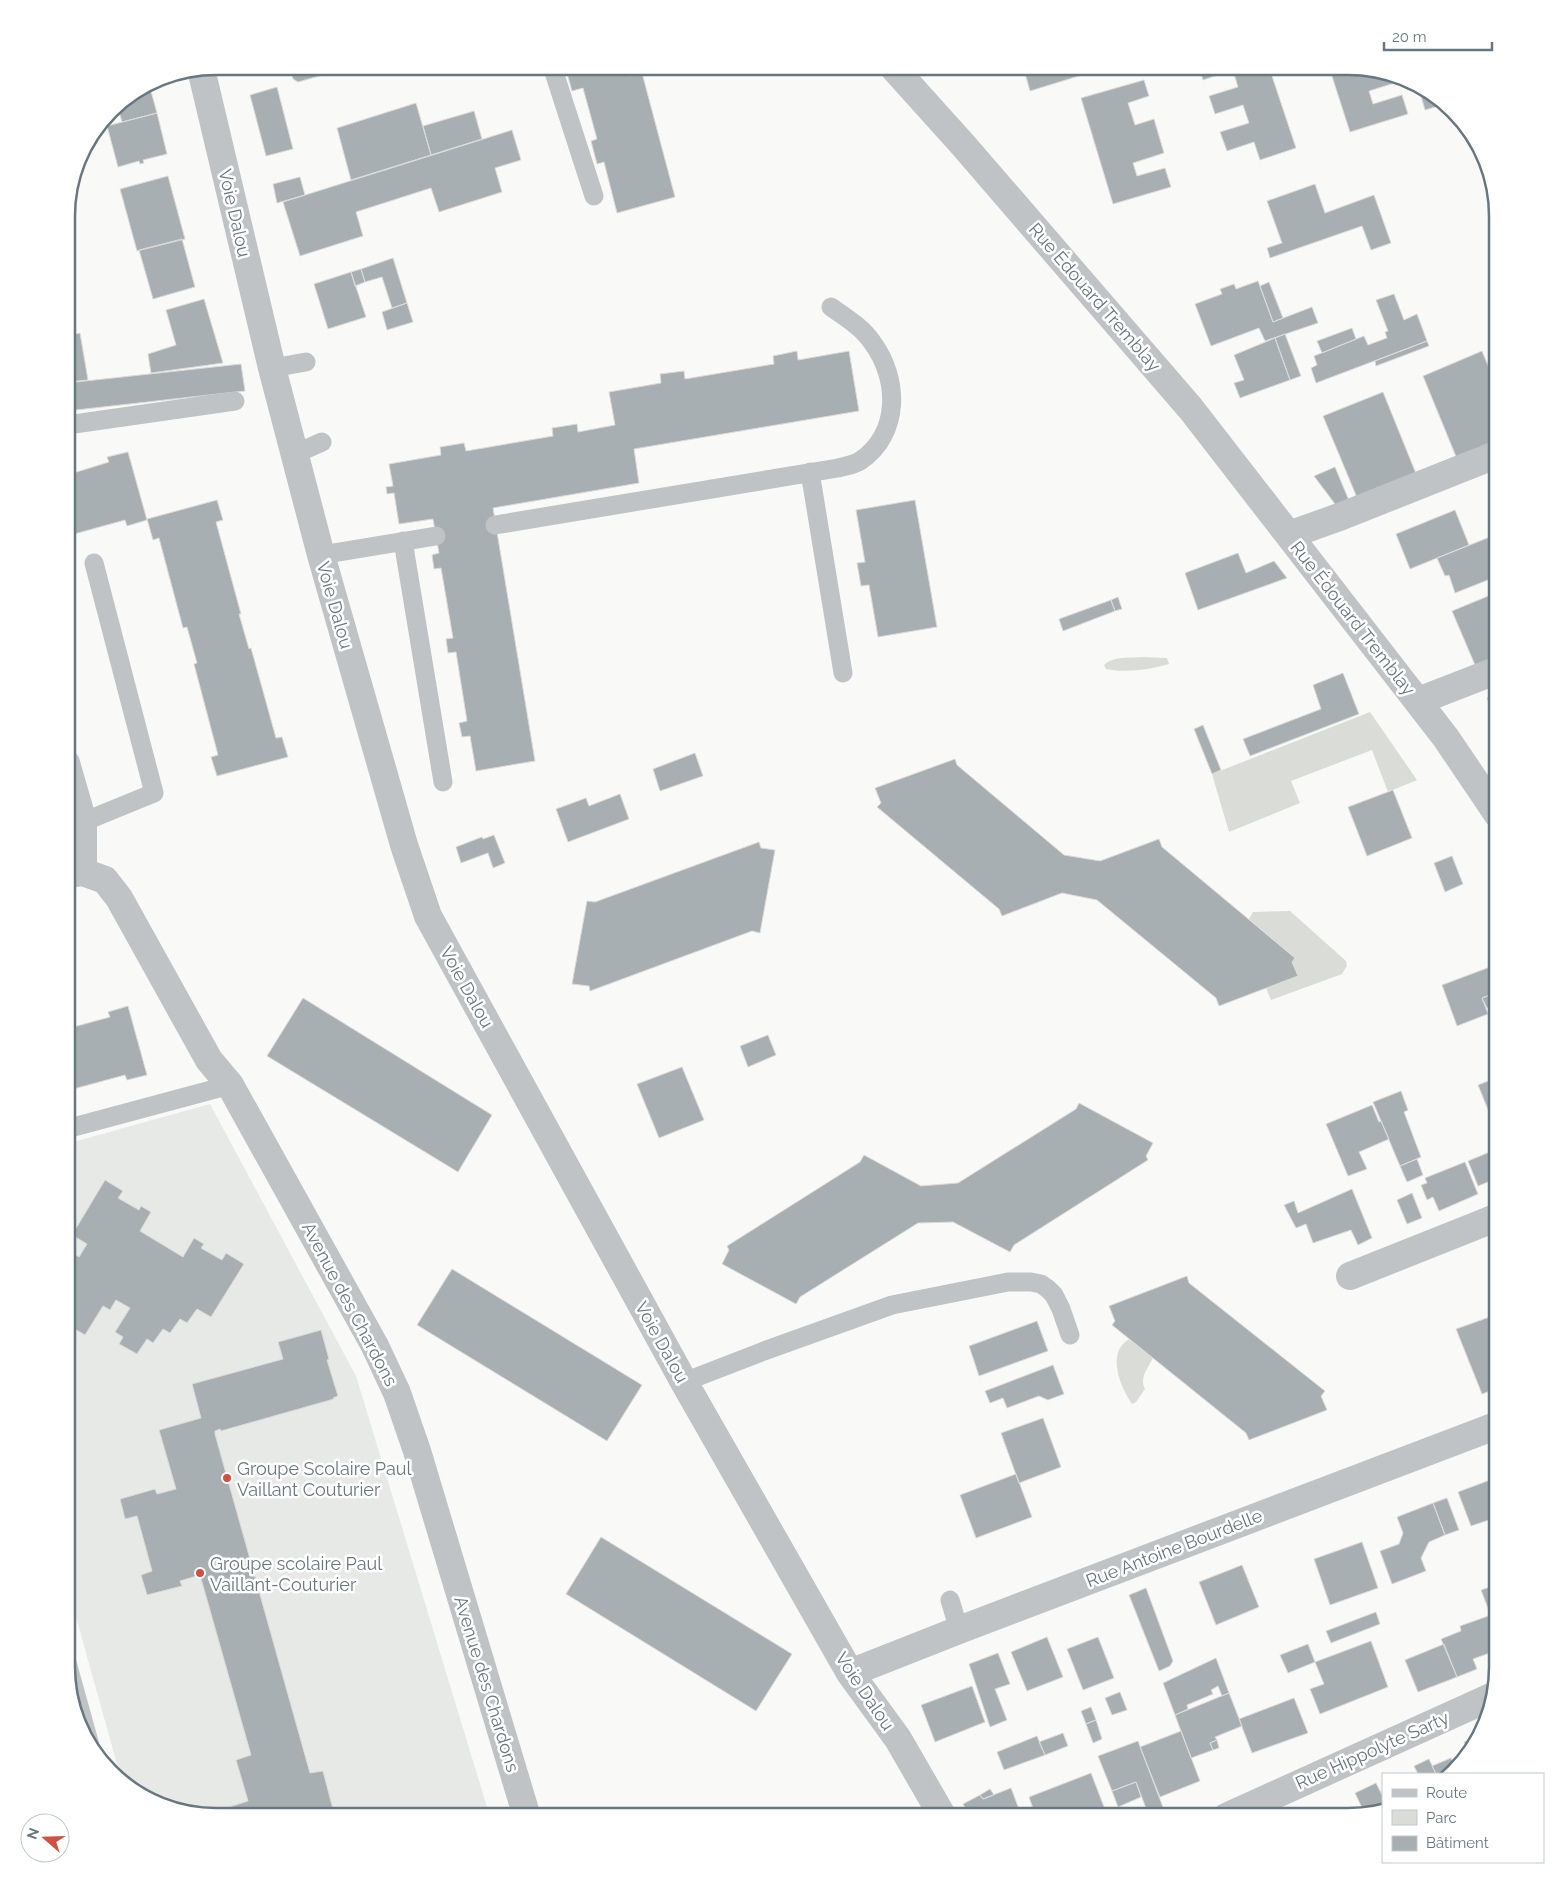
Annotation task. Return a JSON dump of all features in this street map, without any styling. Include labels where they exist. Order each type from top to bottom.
[{"type":"street","name":"Rue Édouard Tremblay","points":[[900,75],[964,146],[1191,409],[1418,701],[1446,738],[1489,802]]},
{"type":"street","name":"Voie Dalou","points":[[203,76],[272,368],[321,555],[404,845],[428,916],[684,1382],[850,1673],[898,1739],[938,1808]]},
{"type":"street","name":"Rue Édouard Tremblay","points":[[1289,535],[1489,458]]},
{"type":"street","name":"Rue Édouard Tremblay","points":[[1418,701],[1489,673]]},
{"type":"street","points":[[75,794],[83,822],[75,873]]},
{"type":"street","name":"Avenue des Chardons","points":[[75,873],[105,880],[119,898],[209,1060],[230,1085],[375,1346],[397,1393],[418,1451],[524,1808]]},
{"type":"street","points":[[1350,1276],[1489,1220]]},
{"type":"street","name":"Rue Antoine Bourdelle","points":[[850,1673],[1489,1428]]},
{"type":"street","name":"Rue Hippolyte Sarty","points":[[1246,1808],[1485,1699]]},
{"type":"lane","points":[[555,75],[594,196]]},
{"type":"lane","points":[[495,525],[838,468],[858,462],[880,442],[888,425],[892,404],[890,377],[886,364],[864,332],[831,307]]},
{"type":"lane","points":[[272,368],[306,362]]},
{"type":"lane","points":[[75,424],[236,402]]},
{"type":"lane","points":[[295,454],[322,442]]},
{"type":"lane","points":[[810,472],[843,673]]},
{"type":"lane","points":[[321,555],[436,536]]},
{"type":"lane","points":[[403,541],[443,782]]},
{"type":"lane","points":[[83,822],[154,793],[94,563]]},
{"type":"lane","points":[[75,1126],[230,1085]]},
{"type":"lane","points":[[684,1382],[892,1305],[1008,1282],[1030,1282],[1048,1288],[1054,1295],[1070,1335]]},
{"type":"lane","points":[[950,1600],[959,1630]]},
{"type":"shaded area","name":"Groupe Scolaire Paul Vaillant Couturier","points":[[210,1104],[356,1376],[487,1808],[198,1807],[171,1800],[154,1793],[138,1784],[118,1768],[75,1613],[75,1142]]},
{"type":"green space","points":[[1143,657],[1167,658],[1169,664],[1130,671],[1106,669],[1104,665],[1112,660]]},
{"type":"green space","points":[[1370,712],[1417,780],[1388,792],[1372,750],[1291,781],[1300,803],[1229,832],[1212,774]]},
{"type":"green space","points":[[1290,911],[1346,961],[1347,966],[1342,974],[1271,1000],[1266,988],[1298,976],[1292,962],[1295,958],[1249,919],[1253,912]]},
{"type":"green space","points":[[1129,1339],[1153,1358],[1144,1377],[1143,1385],[1145,1389],[1136,1402],[1132,1404],[1123,1388],[1117,1370],[1118,1353],[1122,1345]]},
{"type":"building","points":[[292,75],[323,75],[298,82],[293,79]]},
{"type":"building","points":[[568,75],[643,75],[675,197],[617,213],[604,162],[597,164],[591,141],[597,139],[583,88],[572,91]]},
{"type":"building","points":[[1026,75],[1082,75],[1030,91]]},
{"type":"building","points":[[1201,75],[1218,75],[1203,80]]},
{"type":"building","points":[[1234,75],[1272,75],[1296,148],[1260,160],[1254,142],[1227,151],[1220,132],[1249,123],[1243,105],[1215,114],[1209,96],[1238,87]]},
{"type":"building","points":[[1332,75],[1357,75],[1394,83],[1369,91],[1373,104],[1402,95],[1408,114],[1350,132]]},
{"type":"building","points":[[1144,80],[1149,96],[1128,103],[1135,125],[1154,119],[1164,153],[1133,163],[1137,176],[1165,168],[1171,187],[1113,204],[1081,98]]},
{"type":"building","points":[[277,87],[293,149],[266,156],[250,95]]},
{"type":"building","points":[[151,92],[157,113],[122,122],[120,113],[130,104]]},
{"type":"building","points":[[1421,96],[1437,106],[1425,110]]},
{"type":"building","points":[[416,103],[431,155],[351,180],[337,128]]},
{"type":"building","points":[[474,111],[482,139],[431,155],[423,126]]},
{"type":"building","points":[[157,113],[167,154],[143,160],[144,163],[140,164],[139,161],[118,167],[108,126]]},
{"type":"building","points":[[512,130],[521,160],[495,168],[502,192],[439,212],[431,188],[356,212],[363,236],[300,256],[283,202]]},
{"type":"building","points":[[168,176],[185,239],[137,251],[120,189]]},
{"type":"building","points":[[300,177],[305,195],[277,203],[273,184]]},
{"type":"building","points":[[1315,184],[1325,213],[1374,195],[1391,243],[1371,250],[1362,226],[1270,258],[1267,248],[1282,243],[1267,201]]},
{"type":"building","points":[[182,239],[195,287],[153,299],[139,250]]},
{"type":"building","points":[[393,258],[407,303],[392,308],[382,277],[365,282],[361,269]]},
{"type":"building","points":[[361,269],[365,282],[355,286],[351,272]]},
{"type":"building","points":[[351,272],[366,317],[328,329],[314,284]]},
{"type":"building","points":[[1258,281],[1273,322],[1312,307],[1318,323],[1265,341],[1259,328],[1211,346],[1195,304],[1222,294],[1220,289],[1234,284],[1236,289]]},
{"type":"building","points":[[1269,282],[1283,318],[1273,322],[1260,286]]},
{"type":"building","points":[[1394,294],[1404,320],[1417,314],[1427,341],[1316,383],[1311,368],[1317,365],[1314,356],[1364,336],[1368,345],[1387,338],[1385,332],[1388,331],[1376,300]]},
{"type":"building","points":[[204,299],[223,363],[151,373],[148,354],[176,345],[166,310]]},
{"type":"building","points":[[407,303],[413,322],[387,330],[382,312]]},
{"type":"building","points":[[1352,328],[1356,339],[1322,353],[1317,341]]},
{"type":"building","points":[[80,333],[88,380],[75,381],[75,334]]},
{"type":"building","points":[[1285,334],[1301,376],[1290,380],[1275,338]]},
{"type":"building","points":[[1275,338],[1290,380],[1240,398],[1234,383],[1244,380],[1234,355]]},
{"type":"building","points":[[1427,341],[1429,346],[1376,366],[1375,361]]},
{"type":"building","points":[[797,351],[798,360],[849,351],[859,411],[634,449],[639,483],[493,508],[535,761],[476,771],[470,736],[462,737],[459,723],[467,721],[456,652],[448,653],[446,639],[453,638],[441,568],[434,569],[432,555],[439,553],[433,519],[399,524],[394,493],[387,494],[386,487],[393,486],[389,464],[441,455],[440,447],[464,443],[466,451],[553,436],[552,428],[577,424],[578,432],[615,425],[609,392],[661,383],[660,374],[684,371],[685,379],[774,364],[773,356]]},
{"type":"building","points":[[1482,351],[1489,368],[1489,447],[1457,459],[1423,376]]},
{"type":"building","points":[[241,364],[245,391],[75,410],[75,382]]},
{"type":"building","points":[[1383,392],[1417,476],[1358,500],[1323,416]]},
{"type":"building","points":[[128,452],[147,520],[127,526],[125,520],[75,534],[75,473],[109,462],[107,457]]},
{"type":"building","points":[[1335,467],[1350,503],[1338,508],[1314,476]]},
{"type":"building","points":[[217,500],[223,520],[216,522],[241,614],[239,614],[249,649],[251,648],[276,738],[282,737],[288,757],[217,776],[211,757],[218,755],[194,664],[197,663],[187,627],[183,628],[159,538],[153,540],[147,519]]},
{"type":"building","points":[[915,500],[937,627],[878,637],[869,585],[861,586],[857,563],[865,562],[856,510]]},
{"type":"building","points":[[1455,510],[1469,545],[1410,569],[1396,534]]},
{"type":"building","points":[[1489,537],[1489,580],[1455,593],[1449,575],[1445,576],[1437,558]]},
{"type":"building","points":[[1238,553],[1246,573],[1274,561],[1287,578],[1198,610],[1185,573]]},
{"type":"building","points":[[1489,596],[1489,660],[1475,665],[1452,611]]},
{"type":"building","points":[[1118,597],[1122,609],[1115,611],[1111,600]]},
{"type":"building","points":[[1111,600],[1115,611],[1063,631],[1059,619]]},
{"type":"building","points":[[1343,673],[1359,714],[1250,756],[1243,739],[1321,709],[1313,685]]},
{"type":"building","points":[[1203,725],[1221,770],[1212,774],[1194,729]]},
{"type":"building","points":[[695,753],[703,776],[660,791],[653,769]]},
{"type":"building","points":[[955,759],[957,765],[1064,855],[1100,861],[1159,839],[1162,847],[1295,958],[1292,962],[1298,976],[1219,1006],[1216,998],[1097,900],[1062,893],[1002,916],[999,909],[877,807],[881,803],[875,788]]},
{"type":"building","points":[[1393,790],[1412,838],[1367,856],[1348,807]]},
{"type":"building","points":[[620,794],[629,819],[568,842],[556,809],[586,798],[589,806]]},
{"type":"building","points":[[494,835],[505,863],[493,868],[488,853],[461,863],[456,847],[482,837],[483,839]]},
{"type":"building","points":[[759,842],[761,848],[775,850],[760,933],[752,931],[590,991],[589,986],[572,984],[587,901],[595,902]]},
{"type":"building","points":[[1452,856],[1463,884],[1445,892],[1434,863]]},
{"type":"building","points":[[1489,967],[1489,995],[1482,998],[1488,1014],[1457,1026],[1442,985]]},
{"type":"building","points":[[1489,995],[1489,1007],[1487,1008],[1482,998]]},
{"type":"building","points":[[303,998],[492,1115],[458,1172],[267,1056]]},
{"type":"building","points":[[128,1006],[147,1075],[127,1080],[125,1075],[75,1089],[75,1027],[110,1017],[108,1012]]},
{"type":"building","points":[[768,1035],[776,1055],[748,1067],[740,1046]]},
{"type":"building","points":[[682,1067],[704,1120],[659,1138],[637,1084]]},
{"type":"building","points":[[1489,1081],[1489,1112],[1478,1085]]},
{"type":"building","points":[[1401,1091],[1408,1110],[1404,1112],[1421,1157],[1400,1166],[1373,1102]]},
{"type":"building","points":[[1079,1103],[1153,1143],[1146,1156],[1148,1160],[1014,1245],[1010,1252],[953,1222],[918,1223],[800,1297],[796,1304],[722,1264],[729,1250],[727,1246],[860,1162],[864,1155],[921,1186],[958,1183],[1076,1109]]},
{"type":"building","points":[[1372,1105],[1389,1139],[1359,1152],[1367,1169],[1348,1176],[1326,1124]]},
{"type":"building","points":[[1489,1152],[1489,1182],[1478,1186],[1468,1161]]},
{"type":"building","points":[[1417,1159],[1423,1175],[1407,1182],[1400,1166]]},
{"type":"building","points":[[1465,1162],[1478,1194],[1439,1211],[1433,1197],[1427,1200],[1421,1185],[1427,1183],[1425,1178]]},
{"type":"building","points":[[105,1180],[123,1191],[118,1198],[139,1210],[141,1206],[151,1212],[140,1231],[183,1257],[194,1238],[204,1244],[201,1248],[222,1260],[226,1253],[244,1264],[211,1317],[197,1309],[187,1323],[180,1319],[170,1333],[163,1329],[153,1343],[147,1339],[137,1354],[119,1344],[123,1337],[115,1332],[130,1308],[116,1300],[110,1310],[103,1306],[85,1335],[75,1329],[75,1255],[79,1257],[87,1244],[75,1237],[75,1230]]},
{"type":"building","points":[[1352,1189],[1372,1238],[1358,1245],[1351,1230],[1313,1243],[1306,1224],[1296,1228],[1284,1205],[1294,1201],[1298,1213]]},
{"type":"building","points":[[1412,1193],[1422,1218],[1407,1224],[1397,1200]]},
{"type":"building","points":[[452,1269],[642,1385],[607,1441],[417,1325]]},
{"type":"building","points":[[1187,1276],[1189,1283],[1325,1391],[1321,1396],[1327,1410],[1249,1440],[1246,1433],[1112,1325],[1115,1321],[1109,1306]]},
{"type":"building","points":[[1489,1317],[1489,1391],[1482,1394],[1456,1329]]},
{"type":"building","points":[[1037,1321],[1048,1351],[979,1376],[969,1346]]},
{"type":"building","name":"Groupe scolaire Paul Vaillant-Couturier","points":[[321,1330],[329,1359],[327,1360],[338,1396],[334,1399],[221,1431],[220,1429],[215,1431],[215,1434],[310,1773],[323,1771],[333,1808],[226,1808],[248,1801],[236,1760],[251,1755],[200,1575],[180,1581],[182,1586],[147,1595],[141,1575],[152,1571],[137,1516],[125,1519],[120,1499],[155,1489],[157,1494],[176,1489],[159,1430],[201,1418],[192,1384],[283,1359],[278,1342]]},
{"type":"building","points":[[1053,1365],[1064,1394],[1048,1400],[1039,1396],[1007,1408],[1003,1398],[990,1403],[985,1391]]},
{"type":"building","points":[[1043,1418],[1061,1467],[1019,1483],[1001,1433]]},
{"type":"building","points":[[1016,1474],[1032,1517],[976,1538],[960,1495]]},
{"type":"building","points":[[1489,1480],[1489,1520],[1471,1526],[1458,1492]]},
{"type":"building","points":[[1447,1498],[1459,1530],[1445,1535],[1433,1503]]},
{"type":"building","points":[[1433,1503],[1445,1535],[1429,1542],[1421,1558],[1426,1571],[1392,1584],[1380,1551],[1399,1544],[1403,1533],[1397,1517]]},
{"type":"building","points":[[601,1537],[792,1654],[756,1711],[566,1594]]},
{"type":"building","points":[[1362,1542],[1378,1588],[1330,1605],[1314,1559]]},
{"type":"building","points":[[1242,1565],[1259,1607],[1216,1625],[1199,1582]]},
{"type":"building","points":[[1489,1587],[1489,1611],[1481,1590]]},
{"type":"building","points":[[1146,1588],[1173,1661],[1170,1666],[1159,1671],[1129,1595]]},
{"type":"building","points":[[1376,1612],[1380,1624],[1331,1643],[1326,1631]]},
{"type":"building","points":[[1489,1616],[1489,1653],[1473,1659],[1477,1669],[1457,1677],[1441,1639],[1461,1631],[1460,1626]]},
{"type":"building","points":[[1047,1637],[1063,1677],[1027,1691],[1011,1652]]},
{"type":"building","points":[[1098,1637],[1114,1678],[1083,1690],[1067,1649]]},
{"type":"building","points":[[1371,1641],[1388,1687],[1320,1714],[1310,1689],[1324,1684],[1315,1662]]},
{"type":"building","points":[[1308,1644],[1315,1662],[1288,1673],[1280,1655]]},
{"type":"building","points":[[1444,1644],[1457,1677],[1418,1692],[1405,1660]]},
{"type":"building","points":[[998,1653],[1010,1684],[995,1689],[1007,1720],[990,1727],[969,1664]]},
{"type":"building","points":[[1216,1658],[1229,1693],[1222,1696],[1218,1686],[1211,1690],[1213,1694],[1187,1705],[1188,1709],[1175,1715],[1163,1683]]},
{"type":"building","points":[[972,1686],[985,1722],[935,1742],[921,1705]]},
{"type":"building","points":[[1120,1692],[1127,1710],[1112,1715],[1105,1698]]},
{"type":"building","points":[[1229,1693],[1242,1726],[1215,1737],[1217,1740],[1210,1743],[1213,1750],[1191,1758],[1175,1715]]},
{"type":"building","points":[[1294,1698],[1308,1733],[1252,1753],[1239,1719]]},
{"type":"building","points":[[1091,1707],[1096,1720],[1086,1724],[1081,1711]]},
{"type":"building","points":[[1096,1720],[1102,1739],[1093,1743],[1086,1724]]},
{"type":"building","points":[[1181,1731],[1200,1781],[1160,1797],[1140,1747]]},
{"type":"building","points":[[1063,1733],[1068,1746],[1045,1755],[1039,1742]]},
{"type":"building","points":[[1037,1736],[1045,1755],[1004,1770],[997,1752]]},
{"type":"building","points":[[1217,1740],[1219,1748],[1213,1750],[1210,1743]]},
{"type":"building","points":[[1138,1741],[1163,1808],[1146,1808],[1136,1782],[1112,1791],[1098,1756]]},
{"type":"building","points":[[1451,1758],[1452,1762],[1441,1773],[1436,1773],[1432,1766]]},
{"type":"building","points":[[1429,1759],[1436,1773],[1418,1773],[1414,1766]]},
{"type":"building","points":[[1091,1773],[1104,1808],[1033,1808],[1029,1797]]},
{"type":"building","points":[[1136,1782],[1141,1797],[1118,1807],[1112,1791]]},
{"type":"building","points":[[1376,1783],[1382,1795],[1382,1803],[1362,1807],[1355,1793]]},
{"type":"building","points":[[1011,1788],[1019,1808],[965,1808],[963,1804],[980,1795],[983,1799]]},
{"type":"building","points":[[990,1789],[994,1795],[983,1799],[980,1795]]},
{"type":"place","name":"Groupe Scolaire Paul Vaillant Couturier","points":[[227,1478]]},
{"type":"place","name":"Groupe scolaire Paul Vaillant-Couturier","points":[[200,1573]]}]
